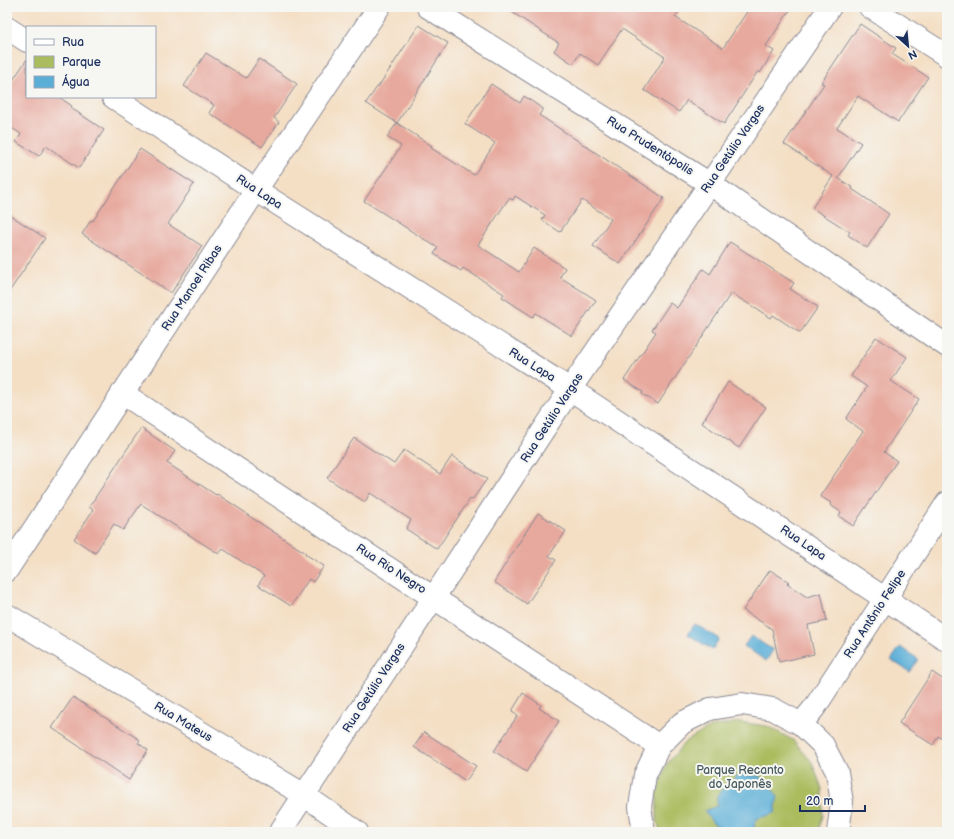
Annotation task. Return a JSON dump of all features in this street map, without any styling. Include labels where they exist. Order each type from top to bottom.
[{"type":"street","name":"Rua Manoel Ribas","points":[[7,570],[256,190],[379,7]]},
{"type":"street","name":"Rua Prudentópolis","points":[[428,7],[710,184],[947,346]]},
{"type":"street","name":"Rua Getúlio Vargas","points":[[280,832],[570,389],[830,7]]},
{"type":"street","points":[[870,7],[947,56]]},
{"type":"street","points":[[7,28],[26,40]]},
{"type":"street","name":"Rua Lapa","points":[[115,98],[256,190],[570,389],[947,640]]},
{"type":"street","name":"Rua Rio Negro","points":[[122,394],[434,597],[659,746]]},
{"type":"street","name":"Rua Antônio Felipe","points":[[801,724],[815,707],[947,503]]},
{"type":"street","name":"Rua Mateus","points":[[7,616],[304,795],[357,832]]},
{"type":"street","points":[[644,832],[640,807],[645,775],[659,746],[682,723],[710,709],[742,704],[773,709],[801,724],[823,745],[837,772],[842,802],[838,832]]},
{"type":"green space","name":"Parque Recanto do Japonês","points":[[739,722],[767,726],[793,740],[812,762],[822,789],[823,816],[818,832],[661,832],[657,822],[657,793],[666,765],[685,742],[710,727]]},
{"type":"water","points":[[695,624],[719,639],[712,650],[688,634]]},
{"type":"water","points":[[751,636],[773,650],[766,661],[744,646]]},
{"type":"water","points":[[900,647],[918,659],[910,672],[891,660]]},
{"type":"water","points":[[738,775],[760,776],[778,796],[775,813],[756,819],[753,832],[728,832],[713,823],[704,811],[717,806],[717,795]]},
{"type":"building","points":[[504,7],[682,7],[675,17],[723,48],[750,7],[792,7],[766,46],[774,51],[760,73],[758,71],[724,124],[687,100],[679,112],[644,90],[665,57],[622,29],[598,65],[580,53],[573,64],[554,51],[559,43]]},
{"type":"building","points":[[860,24],[896,48],[892,54],[928,77],[898,122],[858,96],[837,128],[861,143],[838,178],[889,214],[867,248],[848,235],[850,232],[812,208],[833,176],[784,144],[824,84],[821,83]]},
{"type":"building","points":[[419,25],[448,43],[397,123],[366,103]]},
{"type":"building","points":[[206,53],[246,78],[259,59],[297,84],[274,118],[279,122],[262,147],[209,113],[214,105],[184,86]]},
{"type":"building","points":[[26,60],[26,98],[60,98],[72,106],[71,108],[104,130],[79,168],[46,146],[39,156],[16,142],[21,134],[7,125],[7,89]]},
{"type":"building","points":[[491,84],[520,103],[524,96],[543,109],[539,115],[664,198],[620,264],[593,246],[611,219],[582,200],[560,232],[542,220],[545,215],[515,196],[513,200],[509,198],[478,245],[519,272],[534,248],[565,268],[560,277],[596,300],[572,336],[536,313],[533,317],[502,297],[504,294],[463,268],[461,271],[434,254],[438,248],[364,201],[401,146],[387,137],[397,123],[432,146],[431,148],[474,175],[495,143],[465,124]]},
{"type":"building","points":[[140,149],[194,184],[168,224],[202,246],[171,293],[82,234],[91,220],[93,221]]},
{"type":"building","points":[[7,213],[45,238],[7,295]]},
{"type":"building","points":[[730,242],[794,283],[790,289],[818,307],[800,333],[773,315],[771,318],[731,293],[658,404],[624,380],[656,332],[652,330],[670,303],[677,308],[703,269],[710,274]]},
{"type":"building","points":[[876,337],[907,357],[891,381],[919,399],[884,452],[897,461],[853,526],[839,516],[841,512],[820,496],[863,431],[846,419],[867,387],[851,376]]},
{"type":"building","points":[[728,382],[766,407],[739,448],[702,423]]},
{"type":"building","points":[[141,428],[175,451],[167,463],[246,513],[324,566],[313,582],[309,579],[291,606],[258,585],[264,576],[223,549],[219,554],[141,504],[123,530],[114,524],[95,553],[74,539],[93,510],[89,507]]},
{"type":"building","points":[[354,438],[394,464],[404,450],[440,474],[452,456],[487,479],[472,500],[470,499],[437,549],[406,529],[411,520],[370,493],[365,502],[327,478]]},
{"type":"building","points":[[538,513],[566,531],[549,556],[556,560],[527,604],[494,582]]},
{"type":"building","points":[[770,570],[789,582],[787,584],[807,597],[821,593],[827,621],[808,625],[814,654],[779,662],[772,629],[743,610]]},
{"type":"building","points":[[932,672],[947,682],[947,742],[938,736],[933,745],[899,723]]},
{"type":"building","points":[[523,693],[541,705],[539,708],[559,721],[526,772],[494,751],[518,715],[512,711]]},
{"type":"building","points":[[73,697],[140,740],[138,743],[148,750],[129,780],[52,728]]},
{"type":"building","points":[[424,732],[476,766],[466,781],[414,747]]}]
